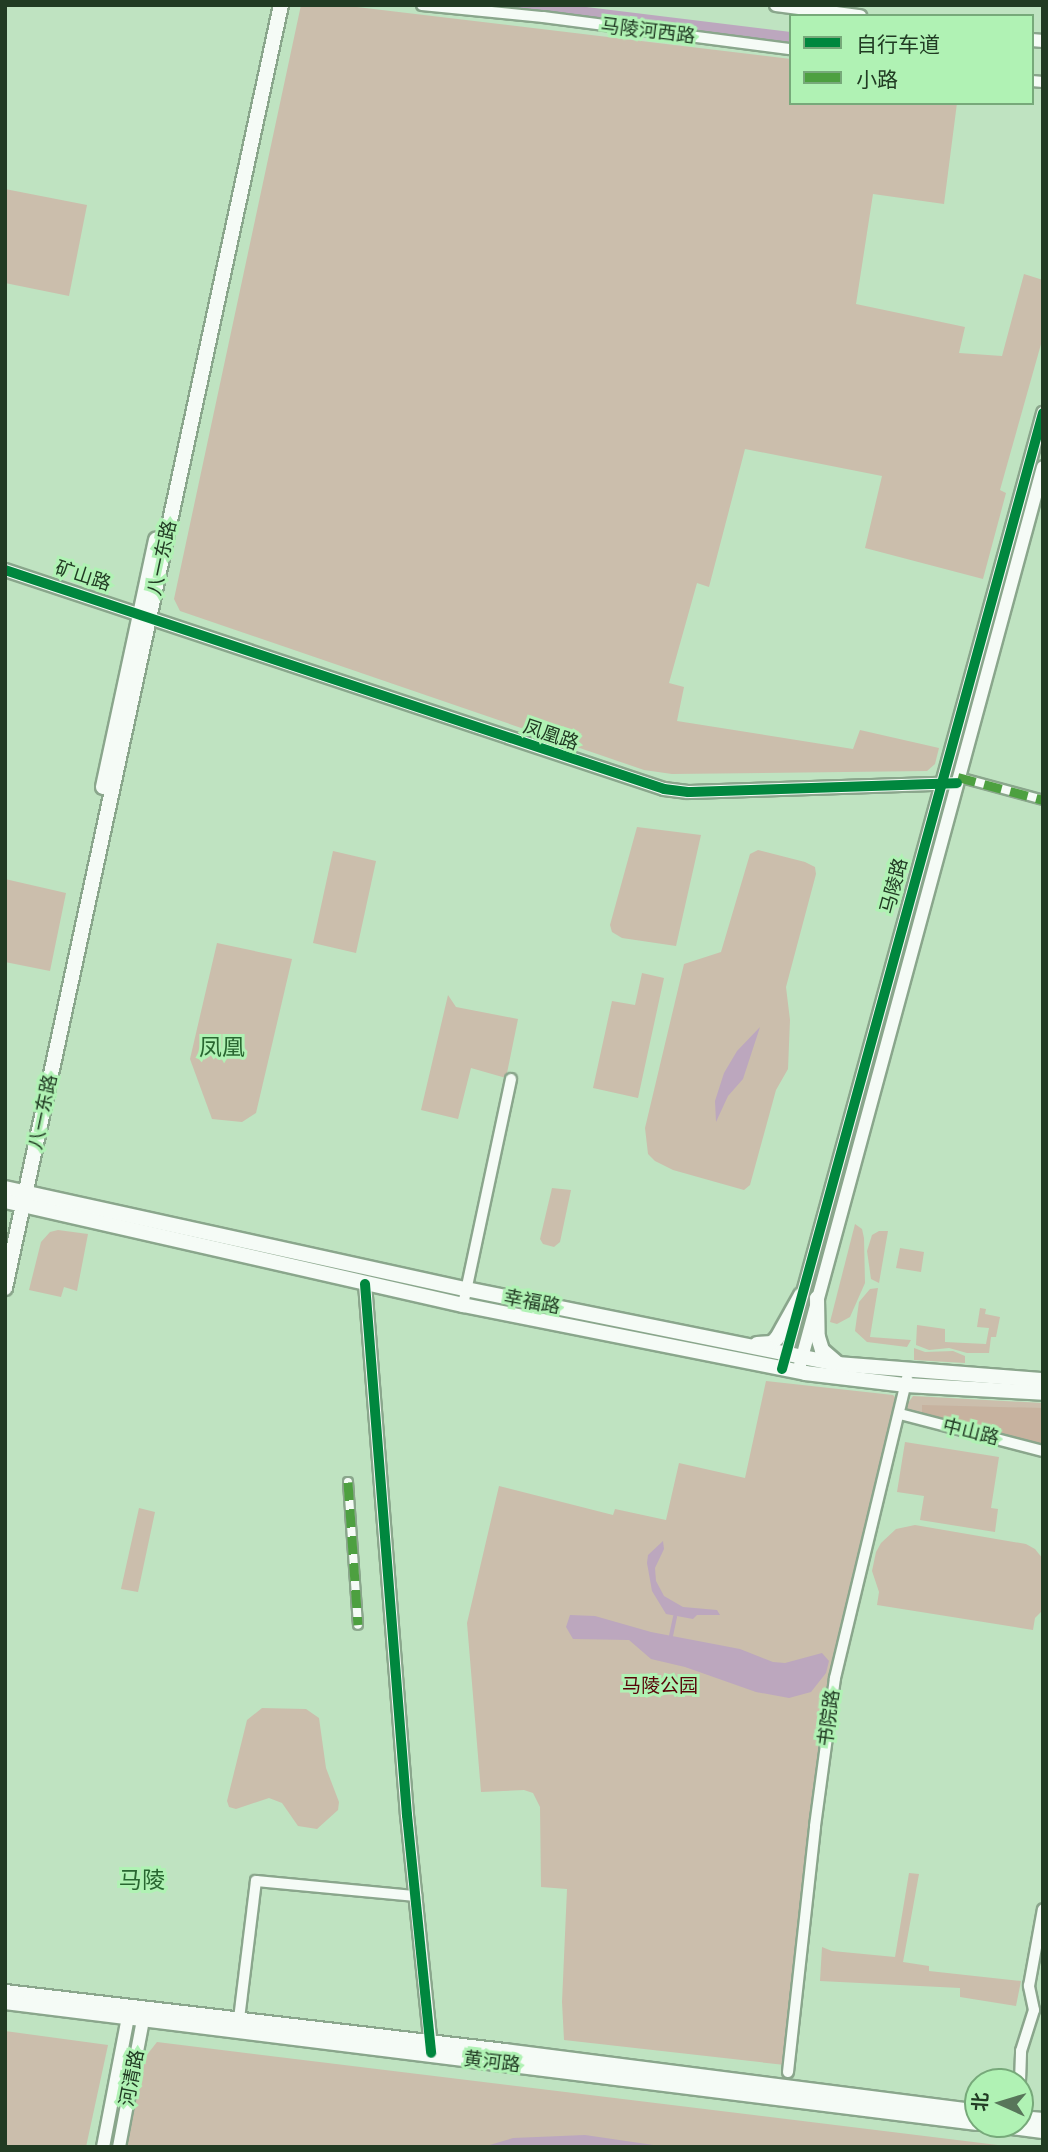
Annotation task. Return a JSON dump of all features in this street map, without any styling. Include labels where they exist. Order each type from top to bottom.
[{"type":"main road","name":"八一东路","points":[[145,614],[271,5]]},
{"type":"main road","name":"八一东路","points":[[15,1197],[281,5]]},
{"type":"main road","points":[[5,1243],[15,1197]]},
{"type":"main road","points":[[5,1288],[15,1197]]},
{"type":"main road","name":"幸福路","points":[[15,1197],[365,1284],[782,1369]]},
{"type":"main road","name":"幸福路","points":[[15,1197],[907,1378],[1043,1393]]},
{"type":"main road","points":[[741,1344],[772,1343],[783,1332],[801,1295]]},
{"type":"main road","points":[[817,1298],[818,1337],[822,1350],[838,1364]]},
{"type":"main road","points":[[782,1369],[799,1372]]},
{"type":"main road","name":"幸福路","points":[[799,1372],[907,1378],[1043,1380]]},
{"type":"main road","name":"黄河路","points":[[5,1992],[144,2014],[964,2110]]},
{"type":"main road","name":"黄河路","points":[[5,2002],[128,2017],[144,2014],[239,2020],[964,2121]]},
{"type":"street","name":"马陵河西路","points":[[422,5],[543,17],[789,49]]},
{"type":"street","points":[[776,5],[845,14]]},
{"type":"street","name":"马陵路","points":[[782,1369],[940,782],[1043,413]]},
{"type":"street","name":"马陵路","points":[[799,1372],[1043,467]]},
{"type":"street","name":"矿山路","points":[[5,570],[145,614]]},
{"type":"street","name":"凤凰路","points":[[145,614],[664,789],[688,792],[958,780]]},
{"type":"street","points":[[958,780],[1043,800]]},
{"type":"street","points":[[463,1305],[511,1079]]},
{"type":"street","points":[[365,1284],[431,2047]]},
{"type":"street","name":"书院路","points":[[788,2072],[818,1802],[837,1668],[907,1378]]},
{"type":"street","name":"中山路","points":[[900,1414],[1043,1451]]},
{"type":"street","points":[[348,1482],[358,1625]]},
{"type":"street","points":[[239,2020],[256,1881],[416,1896]]},
{"type":"street","points":[[1020,2068],[1021,2051],[1034,2010],[1029,1986],[1043,1909]]},
{"type":"street","name":"河清路","points":[[119,2147],[144,2014]]},
{"type":"street","name":"河清路","points":[[103,2147],[128,2017]]},
{"type":"green space","points":[[301,5],[340,5],[789,59],[789,105],[957,105],[944,204],[873,194],[856,304],[965,327],[959,353],[1002,356],[1024,274],[1043,280],[1043,337],[1000,490],[1006,493],[983,579],[865,548],[882,476],[745,449],[709,587],[697,583],[669,683],[684,687],[677,721],[853,749],[860,730],[939,748],[935,764],[927,771],[672,774],[644,770],[180,611],[174,599]]},
{"type":"green space","points":[[5,189],[87,205],[69,296],[5,283]]},
{"type":"green space","points":[[637,827],[701,835],[676,946],[622,938],[612,932],[610,925]]},
{"type":"green space","points":[[758,850],[805,862],[815,867],[816,874],[786,987],[790,1020],[788,1069],[776,1090],[750,1185],[744,1190],[673,1170],[655,1161],[648,1154],[645,1128],[684,964],[721,952],[750,854]]},
{"type":"green space","points":[[333,851],[376,861],[356,953],[313,943]]},
{"type":"green space","points":[[5,879],[66,893],[50,971],[5,962]]},
{"type":"green space","points":[[217,943],[292,959],[256,1113],[242,1122],[212,1119],[190,1059]]},
{"type":"green space","points":[[642,973],[664,978],[638,1098],[593,1088],[612,1001],[635,1005]]},
{"type":"green space","points":[[448,995],[456,1007],[518,1019],[506,1078],[471,1068],[458,1119],[421,1110]]},
{"type":"green space","points":[[552,1188],[571,1190],[560,1242],[554,1247],[543,1244],[540,1239]]},
{"type":"green space","points":[[855,1224],[862,1229],[864,1238],[865,1283],[850,1317],[837,1324],[830,1322]]},
{"type":"green space","points":[[58,1230],[88,1234],[77,1291],[64,1287],[61,1297],[29,1290],[41,1242],[50,1232]]},
{"type":"green space","points":[[879,1231],[888,1231],[879,1283],[871,1279],[867,1251],[872,1235]]},
{"type":"green space","points":[[900,1248],[924,1252],[921,1272],[896,1268]]},
{"type":"green space","points":[[878,1288],[870,1337],[911,1340],[907,1347],[867,1342],[855,1331],[859,1302],[870,1289]]},
{"type":"green space","points":[[980,1308],[986,1309],[985,1314],[1000,1317],[996,1337],[991,1337],[989,1353],[967,1353],[949,1348],[929,1350],[916,1345],[917,1325],[945,1329],[945,1342],[986,1344],[989,1328],[977,1327]]},
{"type":"green space","points":[[914,1348],[925,1352],[953,1351],[965,1356],[965,1363],[914,1360]]},
{"type":"green space","name":"马陵公园","points":[[766,1381],[893,1395],[898,1400],[841,1629],[825,1709],[810,1815],[785,2065],[564,2040],[562,2002],[567,1889],[541,1887],[540,1807],[533,1793],[524,1790],[481,1792],[467,1623],[499,1486],[613,1515],[615,1509],[666,1520],[679,1463],[745,1478]]},
{"type":"green space","points":[[913,1396],[1043,1403],[1043,1448],[907,1411],[906,1406]]},
{"type":"green space","points":[[905,1442],[999,1457],[991,1508],[998,1509],[995,1532],[920,1520],[924,1496],[897,1492]]},
{"type":"green space","points":[[139,1508],[155,1512],[138,1592],[121,1589]]},
{"type":"green space","points":[[915,1525],[1026,1544],[1035,1549],[1043,1559],[1043,1610],[1035,1618],[1033,1630],[877,1605],[879,1592],[872,1571],[876,1552],[881,1543],[896,1529]]},
{"type":"green space","points":[[262,1708],[306,1709],[319,1718],[326,1768],[339,1802],[338,1810],[317,1829],[298,1826],[282,1803],[269,1798],[236,1809],[229,1807],[227,1801],[247,1720]]},
{"type":"green space","points":[[909,1873],[919,1874],[903,1962],[929,1966],[929,1971],[1021,1981],[1016,2006],[960,1997],[960,1988],[820,1981],[822,1947],[832,1951],[895,1957]]},
{"type":"green space","points":[[5,2031],[108,2045],[86,2147],[5,2147]]},
{"type":"green space","points":[[157,2042],[1014,2147],[126,2147],[146,2056]]},
{"type":"shaded area","points":[[471,5],[570,5],[789,32],[789,44]]},
{"type":"shaded area","points":[[760,1027],[743,1079],[728,1096],[716,1122],[715,1101],[724,1073],[737,1051]]},
{"type":"shaded area","points":[[922,1405],[1043,1408],[1043,1446],[922,1414]]},
{"type":"shaded area","points":[[663,1541],[664,1549],[655,1568],[656,1581],[664,1596],[683,1607],[717,1610],[720,1615],[697,1615],[693,1619],[666,1614],[652,1591],[647,1563],[648,1555]]},
{"type":"shaded area","points":[[570,1615],[595,1616],[651,1632],[740,1649],[773,1662],[785,1663],[822,1653],[829,1661],[826,1673],[811,1692],[789,1698],[756,1692],[685,1667],[651,1659],[629,1640],[573,1639],[566,1627]]},
{"type":"shaded area","points":[[585,2135],[667,2147],[483,2147],[513,2138]]},
{"type":"waterway","points":[[671,1636],[675,1617]]},
{"type":"marked path","points":[[958,777],[1043,800]]},
{"type":"marked path","points":[[348,1482],[358,1625]]},
{"type":"cycle path","points":[[782,1369],[1043,413]]},
{"type":"cycle path","points":[[5,570],[664,789],[688,792],[957,783]]},
{"type":"cycle path","points":[[365,1284],[407,1815],[431,2053]]},
{"type":"district","name":"凤凰","points":[[222,1047]]},
{"type":"district","name":"马陵","points":[[142,1880]]}]
